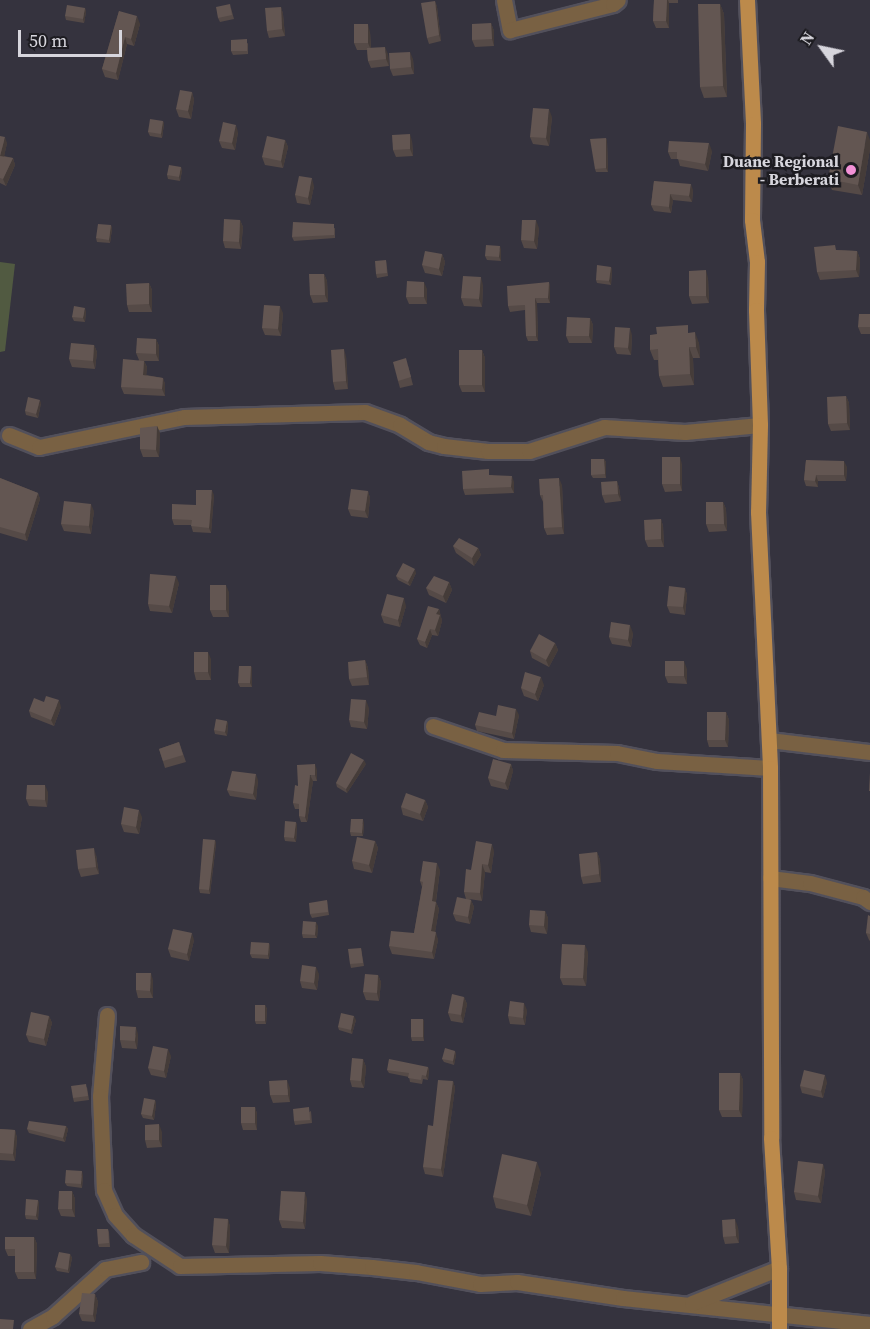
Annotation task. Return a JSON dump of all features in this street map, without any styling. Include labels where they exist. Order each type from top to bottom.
[{"type":"main road","points":[[747,0],[760,425],[759,512],[770,768],[773,1018],[771,1138],[779,1268],[779,1323]]},
{"type":"street","points":[[504,0],[510,30],[613,4],[618,0]]},
{"type":"street","points":[[9,435],[39,447],[184,417],[365,412],[400,425],[428,442],[444,446],[488,451],[529,451],[604,427],[685,432],[760,425]]},
{"type":"street","points":[[434,726],[503,750],[616,753],[657,761],[770,768]]},
{"type":"street","points":[[769,740],[870,752]]},
{"type":"street","points":[[770,878],[810,883],[863,897],[870,902]]},
{"type":"street","points":[[107,1015],[100,1096],[104,1190],[115,1215],[133,1235],[180,1266],[320,1263],[416,1272],[480,1284],[517,1282],[622,1298],[690,1304],[779,1323],[870,1324]]},
{"type":"street","points":[[30,1329],[53,1316],[105,1269],[141,1262]]},
{"type":"street","points":[[690,1304],[779,1268]]},
{"type":"green space","points":[[0,262],[15,264],[5,351],[0,352]]},
{"type":"building","points":[[654,0],[667,0],[666,21],[653,21]]},
{"type":"building","points":[[435,1],[439,35],[427,38],[421,3]]},
{"type":"building","points":[[230,4],[232,15],[218,18],[216,7]]},
{"type":"building","points":[[698,4],[720,4],[723,86],[700,87]]},
{"type":"building","points":[[67,5],[85,8],[83,19],[65,16]]},
{"type":"building","points":[[281,7],[282,29],[267,31],[265,8]]},
{"type":"building","points":[[119,11],[137,16],[131,39],[125,37],[116,73],[102,69]]},
{"type":"building","points":[[491,23],[492,39],[472,40],[472,24]]},
{"type":"building","points":[[354,24],[368,24],[368,43],[354,43]]},
{"type":"building","points":[[247,39],[247,51],[231,51],[231,40]]},
{"type":"building","points":[[385,47],[386,59],[368,61],[367,48]]},
{"type":"building","points":[[410,52],[411,67],[390,69],[389,53]]},
{"type":"building","points":[[180,90],[192,92],[188,111],[176,109]]},
{"type":"building","points":[[533,108],[549,109],[546,138],[530,137]]},
{"type":"building","points":[[150,119],[163,121],[161,134],[148,132]]},
{"type":"building","points":[[223,122],[236,125],[232,143],[219,141]]},
{"type":"building","name":"Duane Regional - Berberati","points":[[838,126],[867,132],[858,185],[828,179]]},
{"type":"building","points":[[410,134],[410,149],[393,150],[392,135]]},
{"type":"building","points":[[0,136],[5,137],[0,156]]},
{"type":"building","points":[[267,136],[285,140],[281,161],[262,157]]},
{"type":"building","points":[[606,138],[606,168],[595,169],[590,139]]},
{"type":"building","points":[[669,141],[709,143],[705,164],[677,159],[677,152],[668,152]]},
{"type":"building","points":[[0,156],[13,158],[3,179],[0,178]]},
{"type":"building","points":[[169,165],[181,167],[179,177],[167,175]]},
{"type":"building","points":[[299,176],[312,178],[308,198],[295,195]]},
{"type":"building","points":[[654,181],[691,184],[689,196],[670,194],[669,207],[651,205]]},
{"type":"building","points":[[224,219],[240,220],[239,242],[223,241]]},
{"type":"building","points":[[522,220],[536,220],[534,241],[521,240]]},
{"type":"building","points":[[293,222],[334,224],[334,235],[292,237]]},
{"type":"building","points":[[98,224],[111,225],[109,240],[96,238]]},
{"type":"building","points":[[486,245],[500,246],[499,257],[485,256]]},
{"type":"building","points":[[835,245],[836,250],[857,251],[856,270],[817,272],[814,247]]},
{"type":"building","points":[[425,251],[442,254],[439,269],[422,265]]},
{"type":"building","points":[[386,260],[387,273],[376,274],[375,261]]},
{"type":"building","points":[[597,265],[611,267],[609,281],[596,280]]},
{"type":"building","points":[[706,270],[706,296],[689,296],[689,271]]},
{"type":"building","points":[[309,274],[324,274],[325,295],[310,295]]},
{"type":"building","points":[[463,276],[481,277],[479,299],[461,298]]},
{"type":"building","points":[[407,281],[424,282],[424,297],[406,297]]},
{"type":"building","points":[[549,282],[548,298],[535,298],[536,336],[526,336],[525,305],[508,306],[507,286]]},
{"type":"building","points":[[149,283],[149,304],[127,305],[126,284]]},
{"type":"building","points":[[264,305],[280,306],[278,329],[262,328]]},
{"type":"building","points":[[74,306],[85,308],[83,318],[72,317]]},
{"type":"building","points":[[859,314],[870,314],[870,327],[858,327]]},
{"type":"building","points":[[567,317],[590,318],[589,336],[566,336]]},
{"type":"building","points":[[688,325],[688,333],[695,332],[696,347],[689,347],[690,374],[659,376],[658,349],[650,350],[650,335],[657,334],[656,327]]},
{"type":"building","points":[[615,327],[630,328],[628,348],[614,347]]},
{"type":"building","points":[[137,338],[156,339],[156,354],[136,353]]},
{"type":"building","points":[[71,343],[94,345],[93,361],[69,359]]},
{"type":"building","points":[[344,349],[346,381],[333,382],[331,350]]},
{"type":"building","points":[[459,350],[482,350],[482,385],[459,385]]},
{"type":"building","points":[[406,358],[411,377],[398,381],[393,362]]},
{"type":"building","points":[[123,359],[144,361],[143,375],[163,378],[162,389],[121,387]]},
{"type":"building","points":[[846,396],[847,423],[828,424],[827,397]]},
{"type":"building","points":[[28,397],[40,400],[36,414],[25,411]]},
{"type":"building","points":[[157,426],[156,450],[140,449],[140,428]]},
{"type":"building","points":[[662,457],[680,457],[680,484],[662,484]]},
{"type":"building","points":[[591,459],[604,459],[605,474],[591,475]]},
{"type":"building","points":[[806,460],[844,461],[844,475],[816,475],[815,481],[804,480]]},
{"type":"building","points":[[489,469],[489,475],[512,476],[511,487],[463,489],[462,471]]},
{"type":"building","points":[[0,478],[38,493],[25,534],[0,527]]},
{"type":"building","points":[[559,478],[562,527],[544,528],[543,495],[540,495],[539,479]]},
{"type":"building","points":[[617,481],[618,494],[602,495],[601,482]]},
{"type":"building","points":[[351,489],[368,491],[365,511],[348,509]]},
{"type":"building","points":[[196,490],[212,490],[209,528],[191,526],[192,520],[172,519],[172,504],[196,505]]},
{"type":"building","points":[[64,501],[91,504],[89,526],[61,524]]},
{"type":"building","points":[[706,502],[723,502],[724,524],[706,524]]},
{"type":"building","points":[[661,519],[661,539],[645,540],[644,520]]},
{"type":"building","points":[[459,538],[478,548],[472,558],[453,546]]},
{"type":"building","points":[[403,563],[415,569],[408,582],[396,576]]},
{"type":"building","points":[[150,574],[176,576],[169,606],[148,604]]},
{"type":"building","points":[[434,576],[449,582],[443,596],[426,588]]},
{"type":"building","points":[[210,585],[226,585],[226,610],[210,610]]},
{"type":"building","points":[[669,586],[685,588],[683,607],[667,606]]},
{"type":"building","points":[[387,594],[404,598],[398,620],[381,615]]},
{"type":"building","points":[[428,606],[439,609],[436,614],[440,615],[435,630],[430,629],[425,642],[417,639]]},
{"type":"building","points":[[611,622],[630,625],[628,640],[609,637]]},
{"type":"building","points":[[539,634],[555,643],[546,660],[530,651]]},
{"type":"building","points":[[194,652],[208,652],[208,672],[194,672]]},
{"type":"building","points":[[365,660],[367,677],[349,679],[348,662]]},
{"type":"building","points":[[665,661],[684,661],[684,676],[665,676]]},
{"type":"building","points":[[239,666],[251,666],[250,683],[238,683]]},
{"type":"building","points":[[525,672],[541,677],[535,694],[521,688]]},
{"type":"building","points":[[46,696],[59,700],[51,720],[29,711],[34,698],[44,702]]},
{"type":"building","points":[[351,699],[366,700],[364,722],[349,720]]},
{"type":"building","points":[[498,705],[516,709],[512,733],[475,725],[479,712],[496,716]]},
{"type":"building","points":[[707,712],[726,712],[725,740],[707,740]]},
{"type":"building","points":[[216,719],[227,721],[225,732],[214,730]]},
{"type":"building","points":[[179,742],[183,755],[163,761],[159,749]]},
{"type":"building","points":[[351,753],[364,760],[346,789],[336,783]]},
{"type":"building","points":[[493,759],[511,764],[505,783],[488,778]]},
{"type":"building","points":[[315,764],[315,775],[310,775],[305,817],[299,816],[299,804],[293,803],[295,785],[298,786],[297,765]]},
{"type":"building","points":[[232,771],[256,774],[253,794],[227,790]]},
{"type":"building","points":[[27,785],[45,785],[45,800],[26,799]]},
{"type":"building","points":[[406,793],[425,800],[420,814],[401,807]]},
{"type":"building","points":[[124,807],[139,810],[136,827],[121,824]]},
{"type":"building","points":[[351,819],[363,819],[362,833],[350,832]]},
{"type":"building","points":[[285,821],[296,822],[294,838],[284,837]]},
{"type":"building","points":[[357,837],[375,841],[369,865],[352,861]]},
{"type":"building","points":[[203,839],[215,840],[209,890],[199,889]]},
{"type":"building","points":[[476,841],[492,844],[488,865],[482,864],[480,893],[464,892],[466,869],[471,870]]},
{"type":"building","points":[[94,848],[96,867],[78,869],[76,850]]},
{"type":"building","points":[[597,852],[599,874],[581,877],[579,854]]},
{"type":"building","points":[[423,861],[437,863],[432,901],[436,902],[431,931],[436,932],[432,952],[389,946],[391,931],[414,933],[423,882],[420,881]]},
{"type":"building","points":[[457,897],[471,900],[468,917],[453,914]]},
{"type":"building","points":[[327,900],[328,912],[310,914],[309,903]]},
{"type":"building","points":[[530,910],[545,911],[544,926],[529,925]]},
{"type":"building","points":[[868,915],[870,916],[870,934],[866,933]]},
{"type":"building","points":[[303,921],[316,922],[315,935],[302,934]]},
{"type":"building","points":[[173,929],[192,933],[187,954],[168,949]]},
{"type":"building","points":[[251,942],[269,943],[268,955],[250,954]]},
{"type":"building","points":[[562,944],[585,945],[583,978],[560,978]]},
{"type":"building","points":[[361,948],[363,963],[350,964],[348,949]]},
{"type":"building","points":[[302,965],[316,967],[314,983],[300,981]]},
{"type":"building","points":[[136,973],[151,973],[150,991],[136,990]]},
{"type":"building","points":[[365,974],[378,975],[377,993],[363,992]]},
{"type":"building","points":[[452,994],[464,997],[461,1015],[448,1013]]},
{"type":"building","points":[[510,1001],[524,1003],[523,1018],[508,1016]]},
{"type":"building","points":[[255,1005],[265,1005],[265,1021],[255,1021]]},
{"type":"building","points":[[31,1012],[49,1016],[44,1039],[26,1035]]},
{"type":"building","points":[[341,1013],[354,1016],[351,1030],[338,1027]]},
{"type":"building","points":[[411,1019],[423,1019],[423,1037],[411,1037]]},
{"type":"building","points":[[120,1026],[136,1027],[135,1041],[120,1040]]},
{"type":"building","points":[[153,1046],[168,1049],[164,1071],[148,1068]]},
{"type":"building","points":[[445,1048],[455,1051],[453,1061],[442,1059]]},
{"type":"building","points":[[352,1058],[363,1059],[361,1081],[350,1080]]},
{"type":"building","points":[[389,1059],[428,1067],[426,1076],[422,1075],[421,1080],[408,1078],[409,1073],[387,1070]]},
{"type":"building","points":[[804,1070],[825,1075],[821,1091],[800,1086]]},
{"type":"building","points":[[719,1073],[740,1073],[739,1110],[719,1110]]},
{"type":"building","points":[[287,1080],[288,1095],[270,1095],[269,1081]]},
{"type":"building","points":[[438,1080],[453,1081],[441,1169],[423,1167],[428,1125],[433,1126]]},
{"type":"building","points":[[86,1084],[88,1096],[73,1098],[71,1086]]},
{"type":"building","points":[[144,1098],[155,1100],[152,1116],[141,1114]]},
{"type":"building","points":[[241,1107],[255,1107],[255,1123],[241,1123]]},
{"type":"building","points":[[309,1107],[310,1120],[294,1121],[293,1109]]},
{"type":"building","points":[[29,1121],[66,1126],[63,1138],[27,1129]]},
{"type":"building","points":[[159,1124],[159,1140],[145,1140],[145,1125]]},
{"type":"building","points":[[0,1129],[15,1130],[13,1154],[0,1153]]},
{"type":"building","points":[[502,1154],[537,1162],[527,1205],[493,1197]]},
{"type":"building","points":[[798,1161],[823,1164],[818,1196],[794,1192]]},
{"type":"building","points":[[66,1170],[82,1171],[81,1184],[65,1183]]},
{"type":"building","points":[[59,1191],[72,1191],[72,1209],[58,1209]]},
{"type":"building","points":[[281,1191],[305,1192],[303,1222],[279,1220]]},
{"type":"building","points":[[26,1199],[38,1200],[36,1216],[25,1215]]},
{"type":"building","points":[[214,1218],[228,1219],[226,1246],[212,1245]]},
{"type":"building","points":[[735,1219],[736,1236],[723,1237],[722,1220]]},
{"type":"building","points":[[97,1229],[108,1229],[109,1243],[98,1244]]},
{"type":"building","points":[[5,1237],[34,1237],[34,1272],[15,1272],[15,1249],[5,1249]]},
{"type":"building","points":[[59,1252],[70,1254],[68,1270],[55,1267]]},
{"type":"building","points":[[82,1293],[95,1294],[93,1315],[79,1314]]},
{"type":"building","points":[[0,1319],[14,1320],[13,1329],[0,1329]]},
{"type":"place","name":"Duane Regional - Berberati","points":[[851,170]]}]
